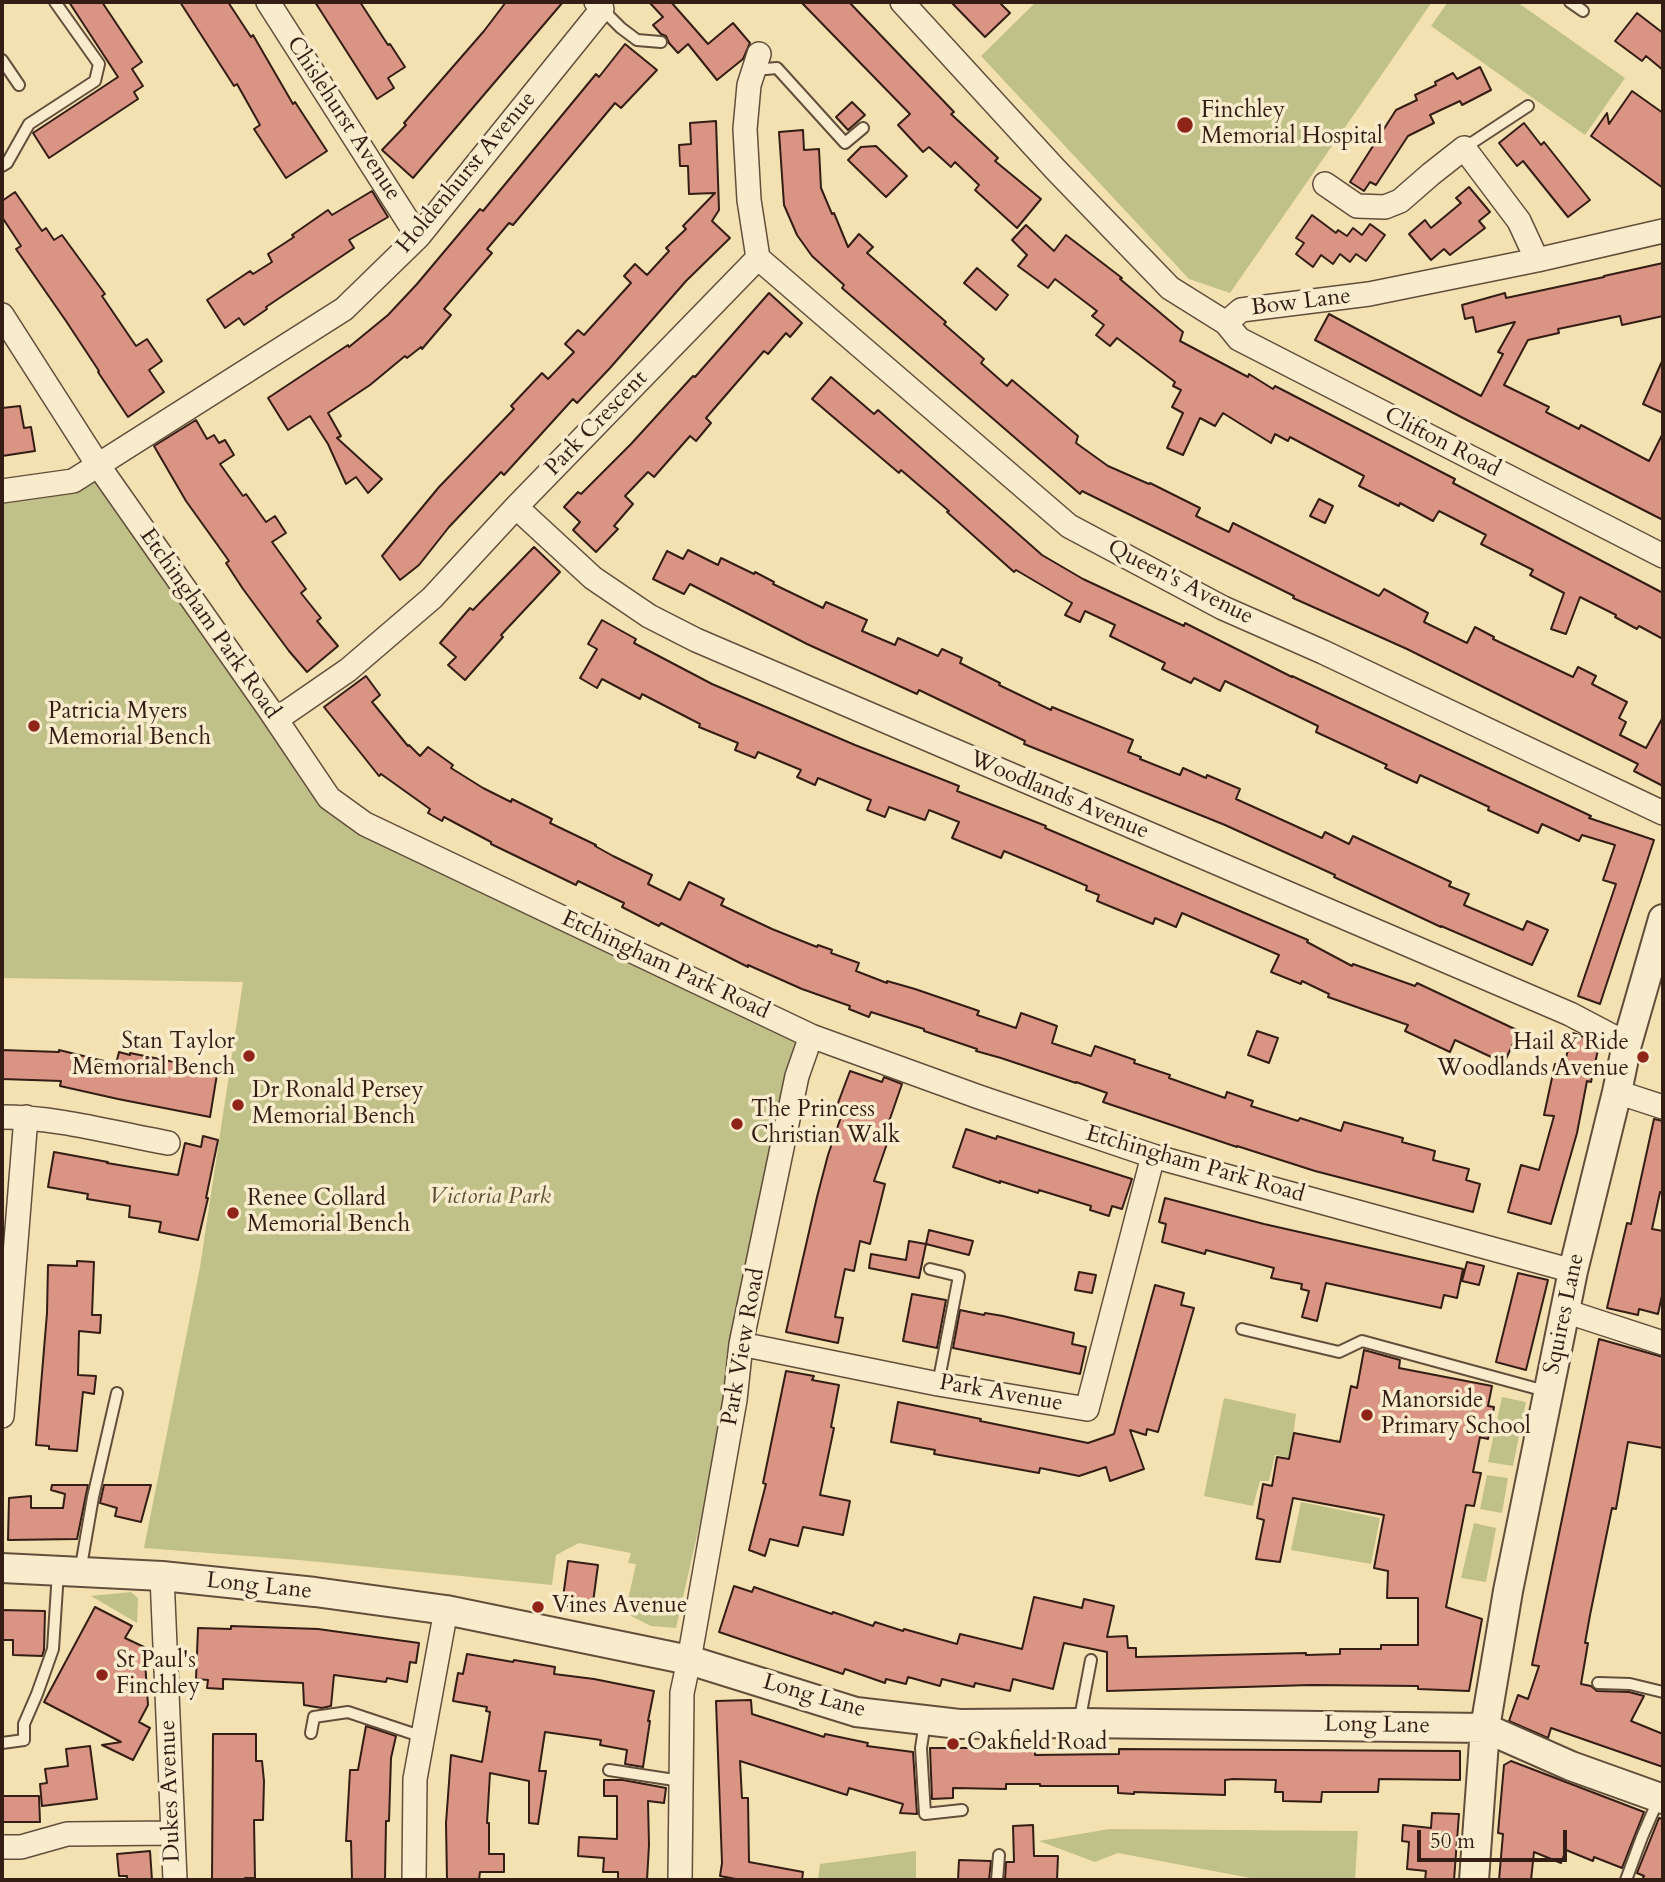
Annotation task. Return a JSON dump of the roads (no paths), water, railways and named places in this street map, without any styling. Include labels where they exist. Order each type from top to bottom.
[{"type":"street","name":"Chislehurst Avenue","points":[[268,2],[418,237]]},
{"type":"street","name":"Bow Lane","points":[[902,2],[1056,170],[1170,288],[1226,323],[1241,310],[1369,295],[1663,231]]},
{"type":"street","name":"Holdenhurst Avenue","points":[[2,491],[73,481],[344,309],[418,237],[599,5]]},
{"type":"street","points":[[757,62],[748,85],[745,129],[749,200],[758,258]]},
{"type":"street","points":[[1325,184],[1357,206],[1385,207],[1400,201],[1464,148],[1519,221],[1537,260]]},
{"type":"street","name":"Park Crescent","points":[[277,719],[348,670],[432,598],[516,507],[758,258]]},
{"type":"street","name":"Queen's Avenue","points":[[758,258],[1069,526],[1223,608],[1323,652],[1663,813]]},
{"type":"street","name":"Etchingham Park Road","points":[[2,315],[98,465],[277,719],[329,798],[365,824],[811,1036],[1153,1156],[1573,1271]]},
{"type":"street","name":"Clifton Road","points":[[1226,323],[1239,339],[1663,556]]},
{"type":"street","name":"Woodlands Avenue","points":[[516,507],[593,578],[649,616],[696,640],[1570,1014],[1627,1044]]},
{"type":"street","name":"Squires Lane","points":[[1474,1880],[1485,1728],[1507,1597],[1573,1271],[1627,1044],[1663,919]]},
{"type":"street","name":"Park View Road","points":[[689,1660],[735,1400],[741,1344],[797,1076],[811,1036]]},
{"type":"street","points":[[1617,1093],[1663,1107]]},
{"type":"street","points":[[2,1117],[26,1117],[168,1143]]},
{"type":"street","points":[[2,1416],[26,1117]]},
{"type":"street","name":"Park Avenue","points":[[741,1344],[938,1384],[1087,1409],[1153,1156]]},
{"type":"street","points":[[1565,1311],[1663,1343]]},
{"type":"street","name":"Long Lane","points":[[2,1568],[162,1576],[314,1592],[446,1610],[689,1660],[856,1712],[959,1724],[1485,1728],[1571,1766],[1661,1798]]},
{"type":"street","name":"Dukes Avenue","points":[[162,1576],[175,1880]]},
{"type":"street","points":[[414,1880],[415,1779],[446,1610]]},
{"type":"street","points":[[680,1880],[682,1693],[689,1660]]},
{"type":"street","points":[[2,1847],[21,1847],[67,1834],[173,1833]]},
{"type":"lane","points":[[2,166],[7,163],[29,124],[94,81],[99,64],[55,2]]},
{"type":"lane","points":[[1570,2],[1583,11]]},
{"type":"lane","points":[[599,5],[637,40],[661,42]]},
{"type":"lane","points":[[2,60],[19,85]]},
{"type":"lane","points":[[757,62],[777,68],[845,143],[863,128]]},
{"type":"lane","points":[[1464,148],[1528,106]]},
{"type":"lane","points":[[930,1269],[959,1276],[938,1384]]},
{"type":"lane","points":[[1242,1329],[1339,1352],[1362,1341],[1549,1392]]},
{"type":"lane","points":[[2,1742],[24,1740],[23,1724],[53,1649],[69,1573],[93,1497],[117,1393]]},
{"type":"lane","points":[[1079,1723],[1091,1660]]},
{"type":"lane","points":[[1598,1683],[1630,1684],[1663,1692]]},
{"type":"lane","points":[[310,1733],[314,1717],[348,1712],[423,1737]]},
{"type":"lane","points":[[925,1720],[921,1748],[925,1814],[962,1810]]},
{"type":"lane","points":[[609,1770],[681,1781]]},
{"type":"lane","points":[[1626,1880],[1661,1798]]},
{"type":"lane","points":[[997,1880],[999,1855]]},
{"type":"lane","points":[[1634,1858],[1634,1880]]},
{"type":"place","name":"Finchley Memorial Hospital","points":[[1185,125]]},
{"type":"place","name":"Patricia Myers Memorial Bench","points":[[34,726]]},
{"type":"place","name":"Stan Taylor Memorial Bench","points":[[249,1056]]},
{"type":"place","name":"Hail & Ride Woodlands Avenue","points":[[1643,1057]]},
{"type":"place","name":"Dr Ronald Persey Memorial Bench","points":[[238,1105]]},
{"type":"place","name":"The Princess Christian Walk","points":[[737,1124]]},
{"type":"place","name":"Renee Collard Memorial Bench","points":[[233,1213]]},
{"type":"place","name":"Manorside Primary School","points":[[1367,1415]]},
{"type":"place","name":"Vines Avenue","points":[[538,1607]]},
{"type":"place","name":"St Paul's Finchley","points":[[102,1675]]},
{"type":"place","name":"Oakfield Road","points":[[953,1744]]},
{"type":"park label","name":"Victoria Park","points":[[490,1198]]}]
